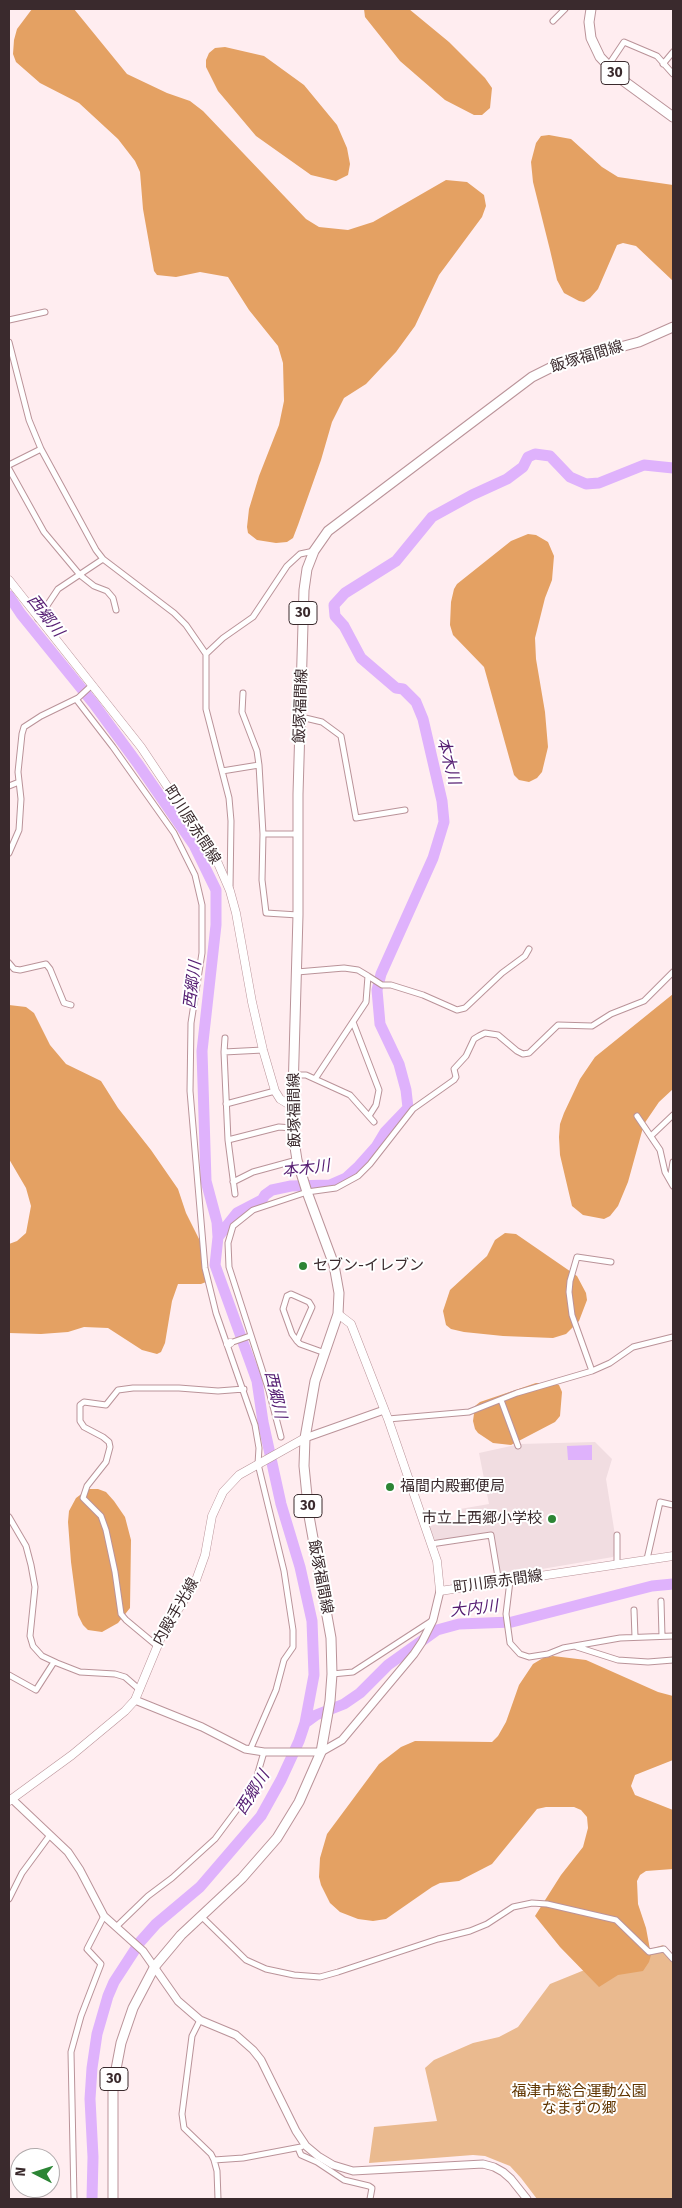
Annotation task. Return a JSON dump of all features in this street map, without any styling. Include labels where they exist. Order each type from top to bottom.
[{"type":"main road","name":"30","points":[[591,9],[589,22],[591,38],[600,57],[607,66],[673,117]]},
{"type":"main road","name":"飯塚福間線","points":[[113,2199],[113,2093],[117,2062],[133,2008],[155,1966],[181,1935],[242,1878],[277,1838],[299,1802],[321,1752],[330,1701],[332,1674],[328,1619],[309,1516],[304,1466],[305,1438],[315,1381],[338,1314],[338,1284],[334,1265],[305,1188],[297,1160],[292,1128],[297,972],[300,717],[304,579],[314,551],[328,532],[532,378],[560,363],[639,342],[673,327]]},
{"type":"main road","name":"町川原赤間線","points":[[9,580],[90,687],[141,747],[213,855],[230,891],[236,913],[246,972],[263,1050],[275,1090],[280,1099],[293,1107]]},
{"type":"main road","name":"町川原赤間線","points":[[338,1314],[351,1324],[388,1419],[437,1561],[440,1590],[499,1583],[647,1558],[673,1556]]},
{"type":"main road","name":"内殿手光線","points":[[10,1800],[72,1755],[126,1711],[135,1700],[156,1646],[195,1583],[205,1555],[212,1516],[223,1492],[239,1475],[305,1438]]},
{"type":"street","points":[[553,21],[565,9]]},
{"type":"street","points":[[607,66],[624,42],[657,56],[673,74]]},
{"type":"street","points":[[663,64],[673,52]]},
{"type":"street","points":[[9,320],[45,312]]},
{"type":"street","points":[[9,342],[22,400],[42,449],[83,527],[103,558],[174,613],[186,625],[206,654],[206,709],[229,798],[231,821],[230,891]]},
{"type":"street","points":[[9,464],[42,449]]},
{"type":"street","points":[[9,468],[44,532],[80,575],[113,598],[116,610]]},
{"type":"street","points":[[206,654],[223,638],[253,617],[287,566],[300,554],[314,551]]},
{"type":"street","points":[[38,619],[58,590],[103,558]]},
{"type":"street","points":[[9,853],[19,830],[19,782],[24,728],[41,716],[77,698],[90,687]]},
{"type":"street","points":[[243,693],[242,712],[257,751],[259,765],[263,834],[262,880],[266,913],[298,915]]},
{"type":"street","points":[[77,698],[174,833],[189,861],[199,889],[204,936],[191,1023],[190,1091],[205,1268],[216,1313],[229,1343],[255,1425],[259,1448],[259,1464],[284,1571],[294,1630],[293,1647],[284,1660],[276,1690],[250,1750]]},
{"type":"street","points":[[300,717],[322,722],[341,736],[356,818],[405,810]]},
{"type":"street","points":[[222,771],[259,765]]},
{"type":"street","points":[[9,786],[19,782]]},
{"type":"street","points":[[263,834],[298,834]]},
{"type":"street","points":[[297,972],[344,968],[358,970],[382,985],[391,985],[423,995],[457,1010],[464,1008],[502,973],[525,956],[529,949]]},
{"type":"street","points":[[9,963],[14,969],[20,970],[46,964],[50,968],[64,1003],[71,1005]]},
{"type":"street","points":[[281,1436],[269,1391],[248,1337],[229,1267],[230,1231],[253,1210],[305,1188],[336,1188],[358,1176],[370,1164],[414,1109],[456,1077],[454,1069],[466,1056],[474,1040],[479,1036],[485,1033],[498,1035],[517,1051],[523,1054],[528,1053],[558,1025],[592,1026],[611,1014],[644,1001],[673,972]]},
{"type":"street","points":[[315,1079],[366,1002],[370,977]]},
{"type":"street","points":[[353,1022],[379,1090],[376,1105],[369,1116]]},
{"type":"street","points":[[225,1038],[228,1140],[235,1194]]},
{"type":"street","points":[[224,1052],[263,1050]]},
{"type":"street","points":[[294,1075],[306,1075],[350,1095],[374,1122]]},
{"type":"street","points":[[226,1104],[275,1090]]},
{"type":"street","points":[[652,1135],[673,1114]]},
{"type":"street","points":[[637,1116],[652,1135],[660,1150],[673,1186]]},
{"type":"street","points":[[228,1140],[279,1127],[292,1128]]},
{"type":"street","points":[[233,1182],[253,1172],[297,1160]]},
{"type":"street","points":[[670,1181],[673,1162]]},
{"type":"street","points":[[592,1371],[572,1315],[569,1292],[570,1280],[577,1257],[611,1262]]},
{"type":"street","points":[[297,1341],[312,1307],[310,1302],[291,1294],[287,1296],[283,1309],[297,1341],[325,1353]]},
{"type":"street","points":[[229,1343],[248,1337]]},
{"type":"street","points":[[388,1419],[457,1415],[592,1371],[610,1363],[633,1347],[673,1337]]},
{"type":"street","points":[[156,1646],[121,1614],[116,1572],[106,1530],[101,1516],[83,1498],[87,1486],[106,1462],[110,1447],[109,1442],[103,1437],[84,1427],[80,1421],[80,1405],[84,1402],[106,1405],[118,1390],[133,1388],[179,1388],[218,1391],[244,1389]]},
{"type":"street","points":[[501,1400],[518,1446]]},
{"type":"street","points":[[305,1438],[384,1410]]},
{"type":"street","points":[[647,1558],[660,1502],[673,1505]]},
{"type":"street","points":[[9,1517],[26,1546],[31,1565],[35,1588],[30,1636],[33,1646],[42,1656],[54,1662],[80,1672],[115,1674],[125,1677],[140,1690]]},
{"type":"street","points":[[431,1544],[490,1535],[499,1583]]},
{"type":"street","points":[[617,1535],[618,1564]]},
{"type":"street","points":[[510,1581],[506,1614],[510,1643],[513,1649],[520,1654],[529,1657],[548,1654],[563,1648],[635,1637],[673,1636]]},
{"type":"street","points":[[135,1700],[202,1727],[237,1746],[250,1750],[321,1752],[336,1745],[348,1734],[422,1642],[433,1620],[440,1590]]},
{"type":"street","points":[[661,1601],[662,1636]]},
{"type":"street","points":[[634,1610],[635,1637]]},
{"type":"street","points":[[332,1674],[353,1672],[433,1620]]},
{"type":"street","points":[[576,1646],[618,1660],[648,1662],[673,1660]]},
{"type":"street","points":[[9,1675],[36,1690],[54,1662]]},
{"type":"street","points":[[119,1929],[148,1896],[172,1878],[215,1838],[246,1796],[268,1752]]},
{"type":"street","points":[[10,1800],[68,1852],[80,1870],[104,1916],[143,1951],[173,1995],[189,2013],[200,2020],[236,2035],[253,2050],[261,2060],[296,2131],[306,2146],[332,2165],[353,2171],[366,2172],[471,2163],[483,2164],[494,2167],[511,2179],[527,2199]]},
{"type":"street","points":[[9,1899],[22,1873],[50,1835]]},
{"type":"street","points":[[201,1916],[246,1960],[266,1969],[294,1976],[320,1977],[338,1972],[430,1941],[470,1931],[487,1924],[513,1908],[532,1903],[555,1906],[616,1920],[648,1952],[664,1949],[673,1959]]},
{"type":"street","points":[[74,2199],[71,2052],[81,2016],[101,1964],[87,1949],[104,1916]]},
{"type":"street","points":[[200,2020],[192,2036],[182,2114],[184,2128],[211,2154],[214,2160],[218,2199]]},
{"type":"street","points":[[214,2160],[243,2158],[306,2146]]},
{"type":"street","points":[[298,2148],[301,2155],[317,2162],[344,2180],[372,2188],[370,2199]]},
{"type":"shaded area","points":[[32,9],[74,9],[127,74],[167,93],[190,101],[203,111],[306,219],[319,227],[348,230],[373,222],[446,180],[467,182],[484,195],[486,206],[482,217],[439,275],[415,326],[396,352],[366,384],[344,398],[332,422],[321,460],[293,538],[287,542],[276,543],[257,540],[248,533],[247,527],[249,509],[259,476],[279,425],[284,401],[283,363],[278,346],[249,310],[228,277],[200,272],[176,277],[157,275],[154,271],[143,209],[140,172],[135,161],[118,139],[79,103],[40,83],[16,62],[13,54],[17,29]]},
{"type":"shaded area","points":[[364,9],[409,9],[449,42],[485,78],[492,88],[490,108],[482,115],[474,115],[445,100],[400,61],[365,17]]},
{"type":"shaded area","points":[[225,47],[264,56],[304,85],[337,125],[347,148],[350,164],[348,175],[336,181],[311,175],[256,136],[218,91],[206,67],[209,53],[215,48]]},
{"type":"shaded area","points":[[549,135],[571,139],[602,167],[618,177],[673,185],[673,281],[636,246],[623,243],[617,245],[598,289],[590,298],[584,302],[564,293],[557,280],[533,182],[531,162],[536,143],[541,136]]},
{"type":"shaded area","points":[[528,534],[536,535],[548,542],[554,556],[552,580],[545,598],[535,638],[548,747],[542,772],[537,778],[529,782],[519,780],[514,775],[484,667],[453,635],[450,625],[451,602],[457,584],[511,541]]},
{"type":"shaded area","points":[[673,994],[673,1089],[659,1102],[644,1124],[628,1182],[618,1206],[610,1216],[604,1219],[583,1215],[572,1206],[560,1155],[560,1124],[564,1113],[580,1079],[595,1057]]},
{"type":"shaded area","points":[[9,1005],[26,1007],[34,1013],[50,1045],[66,1064],[101,1081],[118,1108],[151,1150],[178,1189],[186,1213],[206,1253],[209,1276],[206,1282],[201,1284],[178,1284],[172,1301],[165,1343],[161,1352],[157,1354],[142,1350],[108,1328],[84,1327],[68,1332],[41,1334],[9,1333],[9,1244],[17,1241],[26,1233],[31,1206],[26,1188],[9,1159]]},
{"type":"shaded area","points":[[505,1233],[516,1234],[577,1276],[586,1293],[587,1300],[579,1321],[566,1334],[553,1338],[503,1336],[464,1332],[451,1329],[446,1325],[443,1311],[450,1290],[487,1256],[495,1240]]},
{"type":"shaded area","points":[[536,1383],[559,1385],[562,1392],[560,1416],[555,1422],[511,1445],[493,1443],[478,1433],[473,1421],[475,1406],[480,1402]]},
{"type":"shaded area","name":"市立上西郷小学校","points":[[595,1442],[612,1459],[606,1479],[615,1535],[615,1554],[613,1557],[500,1576],[493,1533],[434,1539],[429,1526],[461,1519],[460,1509],[489,1504],[479,1453],[520,1444]]},
{"type":"shaded area","points":[[592,1445],[592,1460],[568,1460],[567,1446]]},
{"type":"shaded area","points":[[88,1489],[98,1489],[106,1492],[114,1501],[125,1517],[131,1540],[130,1608],[118,1623],[102,1632],[88,1630],[78,1615],[71,1562],[69,1511],[76,1498]]},
{"type":"shaded area","points":[[553,1656],[586,1660],[658,1692],[673,1696],[673,1760],[635,1775],[631,1786],[635,1795],[673,1810],[673,1869],[646,1871],[640,1875],[637,1881],[638,1904],[646,1928],[651,1955],[649,1962],[643,1971],[618,1975],[599,1987],[560,1947],[535,1916],[561,1875],[583,1847],[588,1828],[587,1817],[581,1810],[574,1807],[546,1807],[537,1809],[492,1864],[459,1881],[440,1883],[432,1887],[386,1919],[373,1921],[358,1919],[340,1912],[330,1903],[319,1877],[320,1858],[327,1834],[379,1764],[401,1747],[415,1741],[492,1742],[506,1722],[519,1685],[533,1664],[543,1658]]},
{"type":"green space","name":"福津市総合運動公園 なまずの郷","points":[[663,1945],[673,1955],[673,2199],[537,2199],[510,2166],[485,2156],[473,2155],[369,2163],[374,2127],[437,2121],[425,2068],[434,2060],[473,2043],[499,2037],[518,2027],[550,1984],[587,1969]]},
{"type":"waterway","name":"本木川","points":[[218,1237],[237,1213],[262,1200],[272,1190],[291,1186],[330,1185],[346,1178],[376,1147],[385,1132],[408,1108],[406,1090],[399,1064],[380,1024],[377,990],[381,974],[433,858],[444,822],[442,801],[423,719],[416,702],[403,689],[396,688],[361,658],[344,626],[335,616],[334,605],[345,593],[396,561],[432,517],[472,495],[507,479],[523,467],[528,457],[535,454],[550,456],[570,477],[586,484],[599,483],[644,465],[673,468]]},
{"type":"waterway","name":"西郷川","points":[[9,596],[21,614],[94,704],[138,764],[194,845],[216,890],[216,925],[202,1051],[206,1181],[217,1222],[218,1237],[215,1265],[257,1381],[263,1422],[281,1504],[300,1567],[312,1621],[314,1675],[305,1723],[281,1780],[261,1816],[200,1887],[156,1924],[140,1942],[114,1982],[108,1996],[97,2034],[92,2068],[90,2099],[93,2157],[92,2199]]},
{"type":"waterway","name":"大内川","points":[[305,1723],[316,1715],[344,1704],[360,1693],[388,1665],[437,1630],[459,1624],[512,1622],[652,1586],[673,1584]]},
{"type":"place","name":"セブン-イレブン","points":[[303,1266]]},
{"type":"place","name":"福間内殿郵便局","points":[[390,1487]]},
{"type":"place","name":"市立上西郷小学校","points":[[552,1519]]}]
